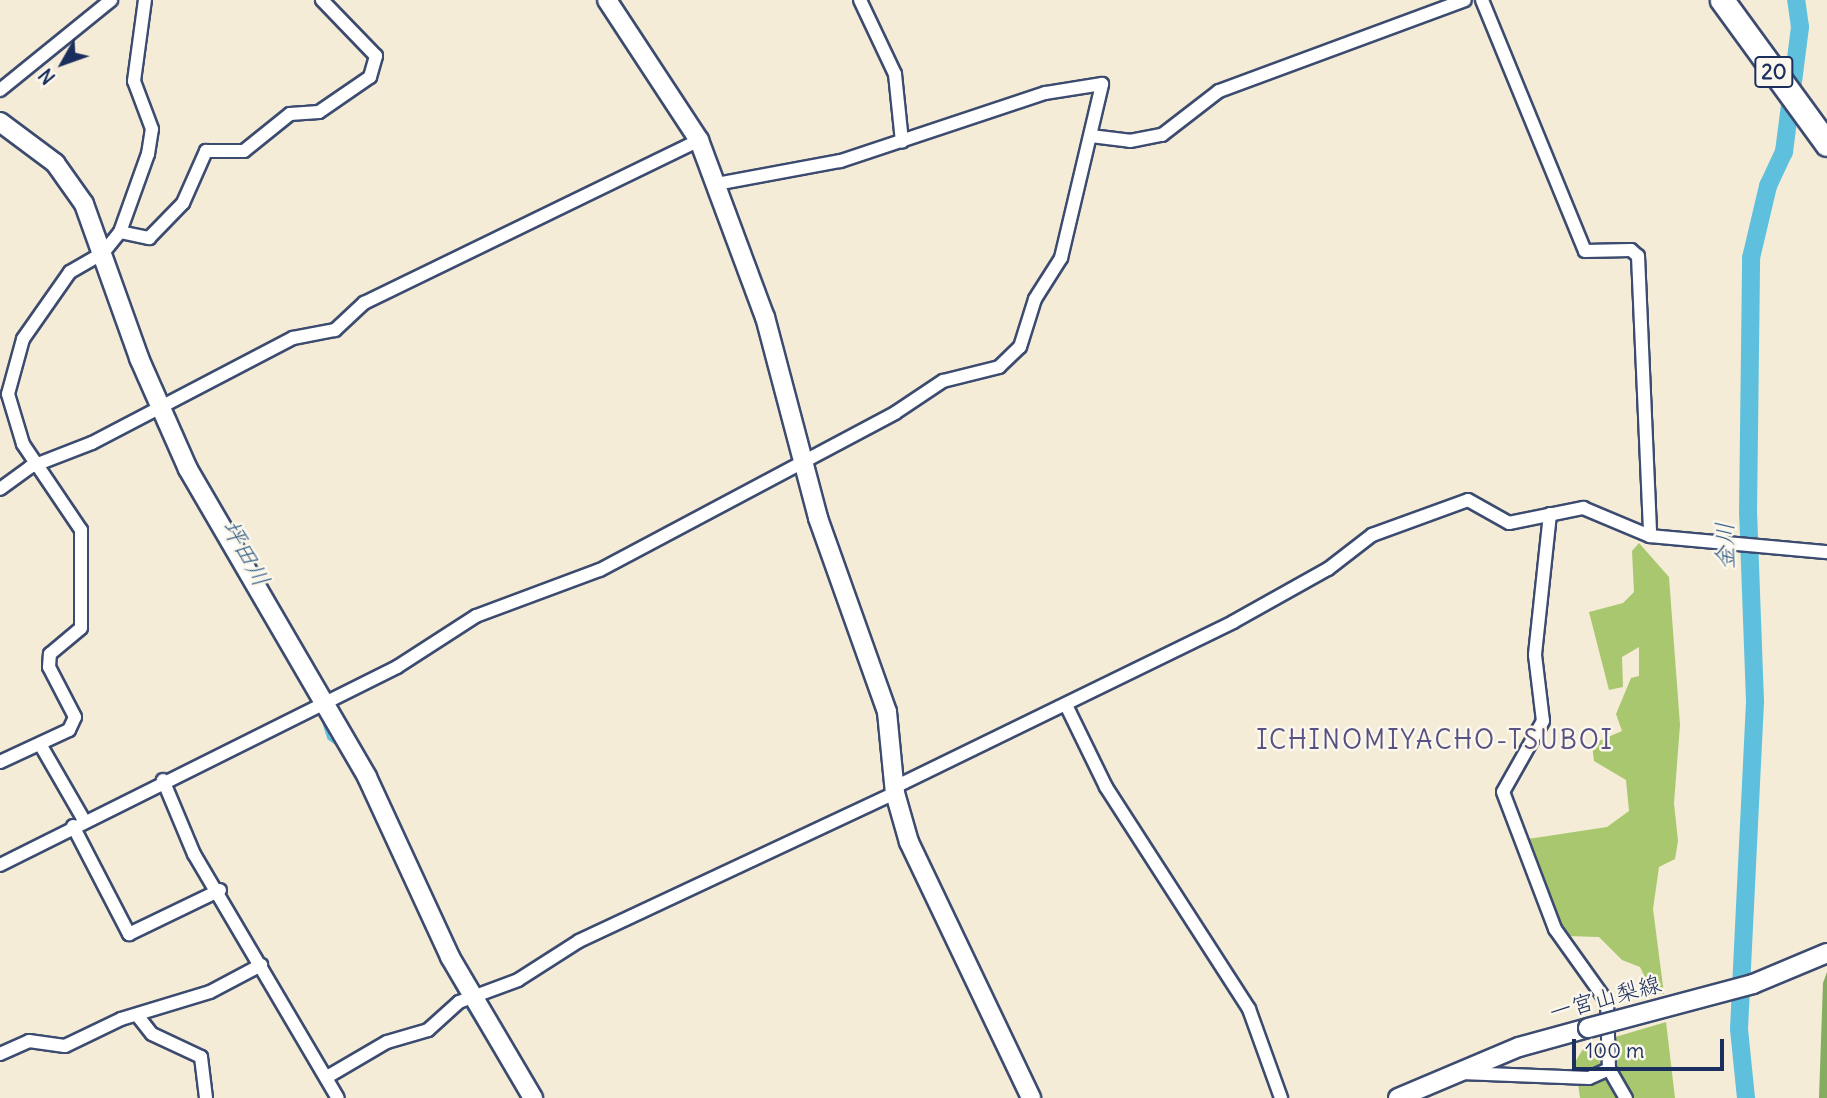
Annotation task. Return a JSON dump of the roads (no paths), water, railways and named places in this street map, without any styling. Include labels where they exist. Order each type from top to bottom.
[{"type":"highway","name":"20","points":[[1721,0],[1827,144]]},
{"type":"highway","name":"20","points":[[1738,0],[1827,121]]},
{"type":"street","points":[[0,90],[111,0]]},
{"type":"street","points":[[0,762],[69,730],[75,717],[49,667],[50,654],[81,628],[82,544],[72,509],[38,463],[12,419],[8,394],[23,339],[70,272],[103,253],[120,232],[152,128],[134,81],[145,0]]},
{"type":"street","points":[[120,232],[135,240],[149,238],[183,203],[206,151],[244,150],[290,114],[319,112],[370,77],[376,56],[322,0]]},
{"type":"street","points":[[607,0],[699,140],[716,184],[765,317],[801,463],[887,712],[895,790],[936,901],[1031,1098]]},
{"type":"street","points":[[860,0],[894,74],[902,142]]},
{"type":"street","points":[[1091,136],[1130,141],[1162,135],[1219,91],[1465,0]]},
{"type":"street","points":[[1482,0],[1585,251],[1631,250],[1638,256],[1655,536]]},
{"type":"street","points":[[0,865],[163,780],[397,667],[476,616],[600,570],[801,463],[943,381],[989,372],[1014,354],[1035,299],[1061,258],[1102,84],[1045,93],[839,161],[716,184]]},
{"type":"street","points":[[0,122],[69,181],[103,253],[160,407],[226,539],[403,845],[465,999],[533,1098]]},
{"type":"street","points":[[0,489],[38,463],[92,443],[293,338],[335,330],[364,303],[699,140]]},
{"type":"street","points":[[327,1077],[387,1042],[428,1030],[465,999],[518,980],[579,941],[1067,707],[1328,569],[1372,535],[1468,500],[1484,503],[1509,523],[1550,514],[1591,510],[1655,536],[1827,552]]},
{"type":"street","points":[[1550,514],[1535,655],[1543,722],[1503,792],[1555,929],[1607,1002],[1609,1069],[1626,1098]]},
{"type":"street","points":[[1067,707],[1106,787],[1249,1009],[1281,1098]]},
{"type":"street","points":[[40,744],[129,934],[220,890]]},
{"type":"street","points":[[163,780],[194,854],[220,890],[338,1098]]},
{"type":"street","name":"一宮山梨線","points":[[1398,1098],[1451,1072],[1588,1028],[1753,985],[1827,953]]},
{"type":"street","points":[[0,1054],[29,1041],[65,1046],[137,1015],[210,992],[261,965]]},
{"type":"street","points":[[137,1015],[152,1034],[201,1057],[206,1098]]},
{"type":"street","points":[[1451,1072],[1589,1078],[1609,1069]]},
{"type":"waterway","name":"金川","points":[[1746,1098],[1739,1029],[1755,701],[1748,514],[1751,258],[1768,186],[1784,152],[1800,27],[1796,0]]},
{"type":"waterway","name":"坪田川","points":[[157,424],[167,443]]},
{"type":"waterway","name":"坪田川","points":[[206,517],[303,684]]},
{"type":"waterway","name":"坪田川","points":[[321,714],[329,738],[340,746]]},
{"type":"waterway","name":"坪田川","points":[[448,971],[461,997]]},
{"type":"waterway","name":"坪田川","points":[[466,1005],[507,1071]]},
{"type":"district","name":"ICHINOMIYACHO-TSUBOI","points":[[1435,740]]}]
